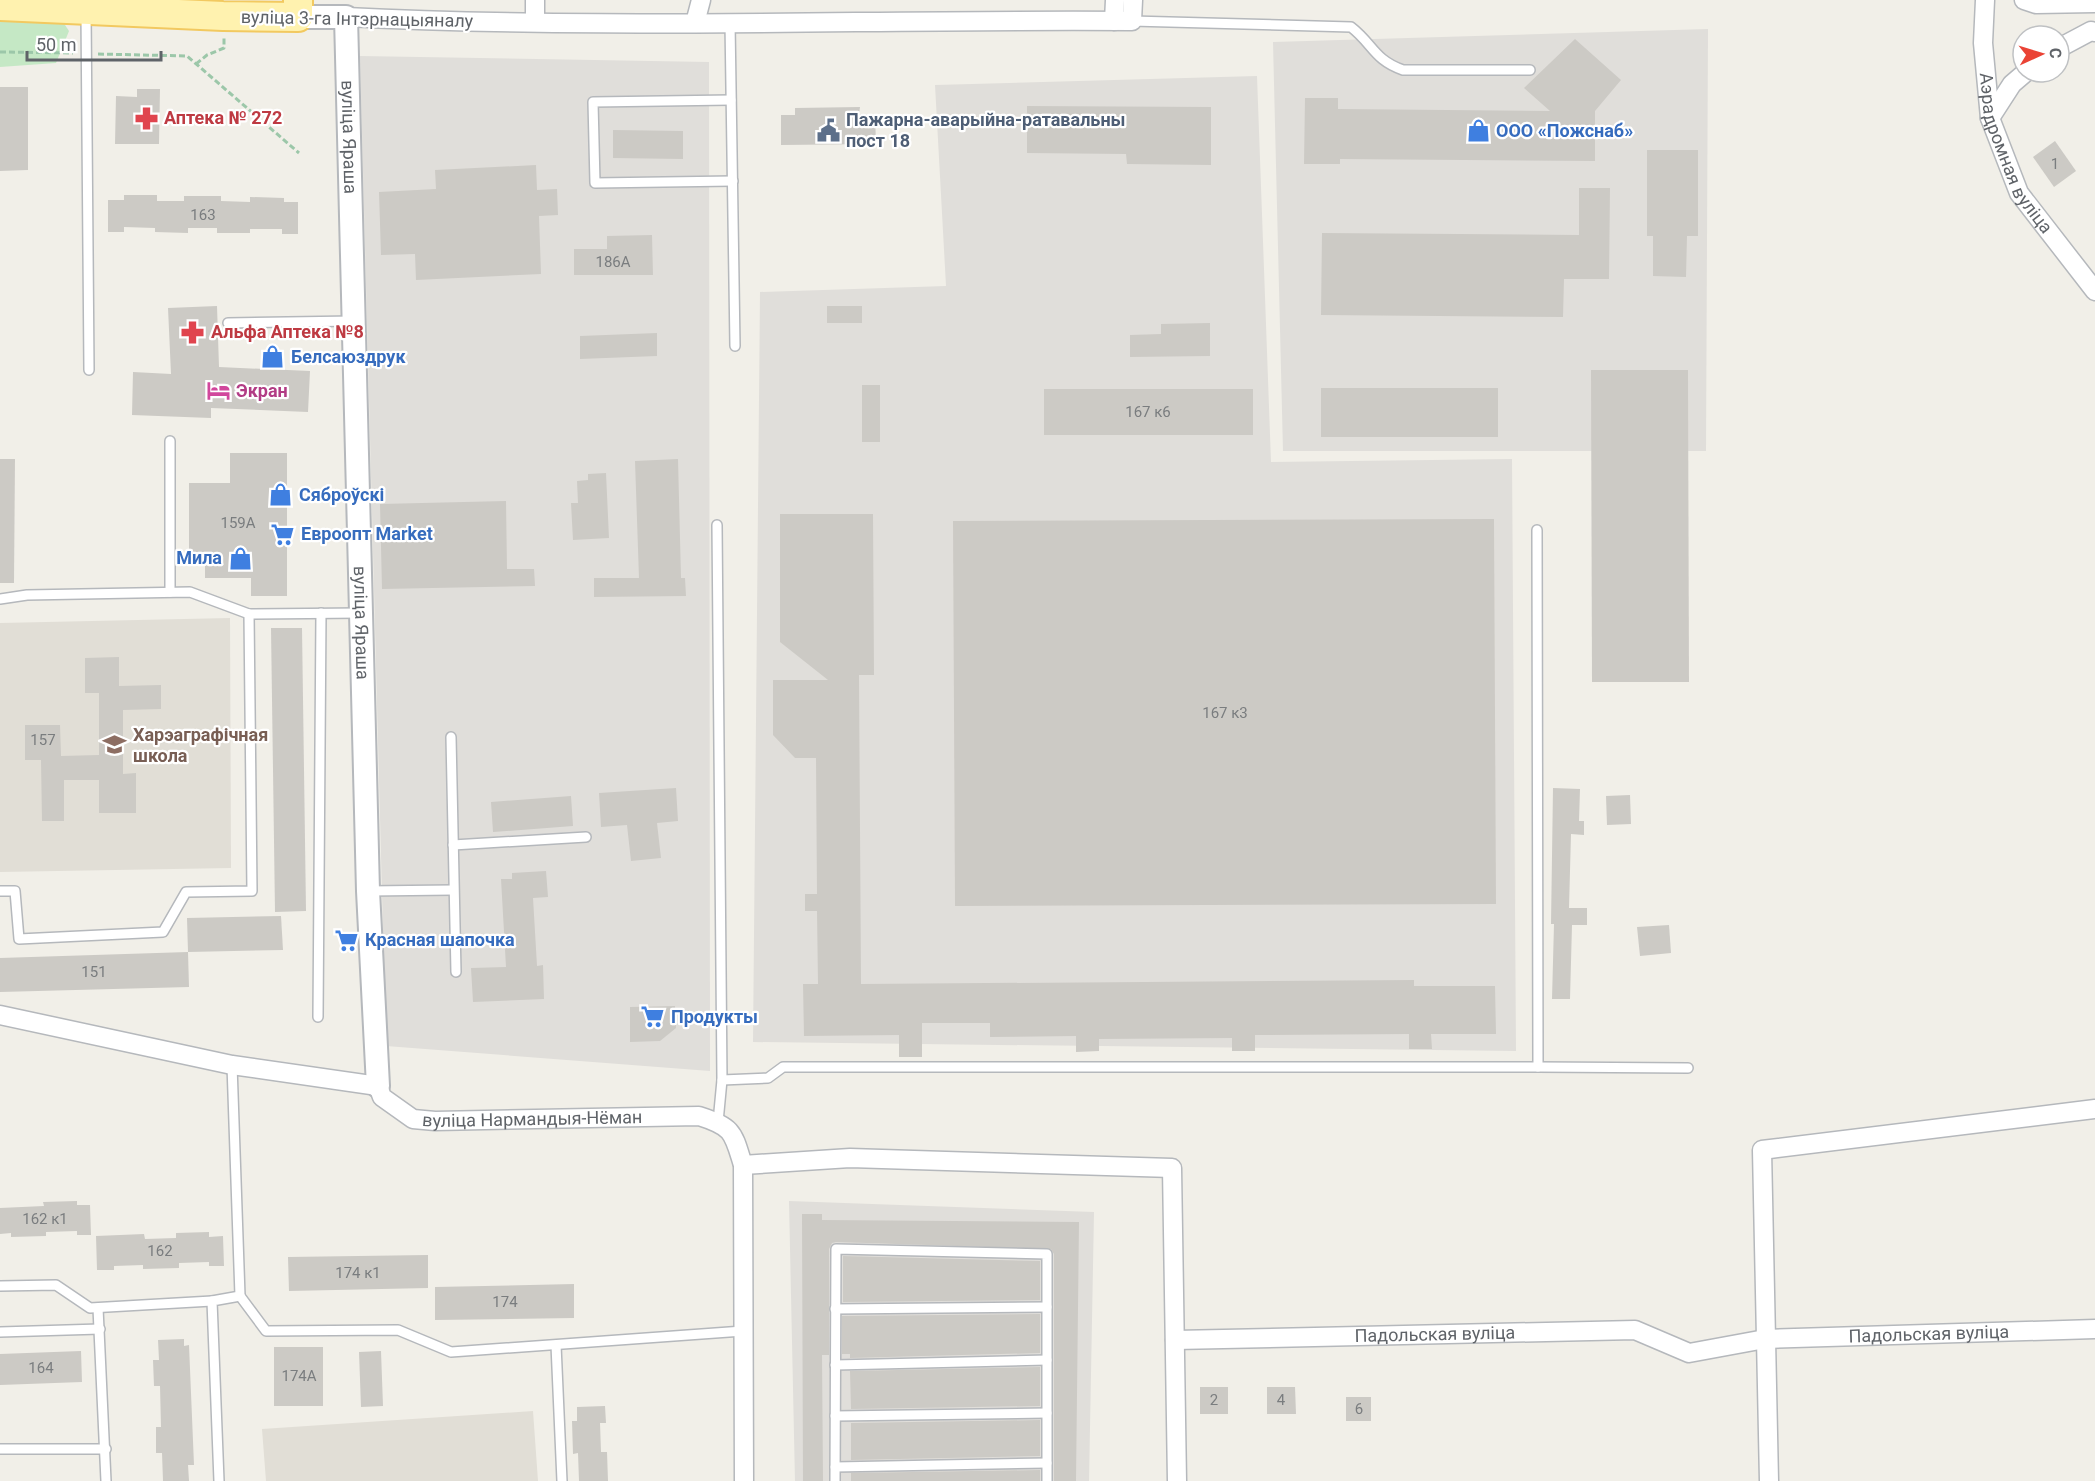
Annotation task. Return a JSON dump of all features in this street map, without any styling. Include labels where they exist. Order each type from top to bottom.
[{"type":"main road","name":"вуліца 3-га Інтэрнацыяналу","points":[[0,6],[223,16],[298,8]]},
{"type":"street","points":[[535,0],[535,22]]},
{"type":"street","points":[[695,23],[701,0]]},
{"type":"street","points":[[1115,0],[1123,21]]},
{"type":"street","points":[[1123,21],[1133,0]]},
{"type":"street","name":"Аэрадромная вуліца","points":[[1985,0],[1983,43],[1990,118],[2019,193],[2095,291]]},
{"type":"street","points":[[2024,0],[2036,4],[2095,3]]},
{"type":"street","name":"вуліца 3-га Інтэрнацыяналу","points":[[298,8],[346,17],[535,22],[1123,21]]},
{"type":"street","name":"вуліца Яраша","points":[[346,17],[368,891],[378,1086]]},
{"type":"street","points":[[2071,42],[2091,31],[2095,32]]},
{"type":"street","points":[[1990,118],[2012,84]]},
{"type":"street","points":[[0,1015],[232,1065],[378,1086]]},
{"type":"street","name":"вуліца Нармандыя-Нёман","points":[[378,1086],[382,1097],[413,1119],[435,1121],[699,1116],[718,1122]]},
{"type":"street","points":[[1769,1481],[1762,1150],[2095,1109]]},
{"type":"street","points":[[718,1122],[734,1135],[743,1165],[744,1481]]},
{"type":"street","points":[[743,1165],[850,1158],[1172,1168],[1177,1481]]},
{"type":"street","name":"Падольская вуліца","points":[[1175,1340],[1635,1330],[1689,1353],[1765,1339],[2095,1329]]},
{"type":"lane","points":[[86,10],[89,370]]},
{"type":"lane","points":[[1123,21],[1351,27],[1387,65],[1403,70],[1530,70]]},
{"type":"lane","points":[[730,23],[735,346]]},
{"type":"lane","points":[[731,100],[593,102],[595,183],[733,181]]},
{"type":"lane","points":[[228,323],[354,321]]},
{"type":"lane","points":[[170,441],[170,592]]},
{"type":"lane","points":[[717,525],[722,1080],[718,1122]]},
{"type":"lane","points":[[1537,530],[1538,1067]]},
{"type":"lane","points":[[0,599],[27,595],[190,592],[249,614],[361,613]]},
{"type":"lane","points":[[318,1017],[321,613]]},
{"type":"lane","points":[[0,891],[15,891],[20,939],[163,932],[186,892],[252,891],[249,614]]},
{"type":"lane","points":[[451,737],[456,972]]},
{"type":"lane","points":[[453,845],[586,837]]},
{"type":"lane","points":[[368,891],[453,890]]},
{"type":"lane","points":[[232,1065],[240,1296],[266,1331],[398,1330],[451,1352],[743,1331]]},
{"type":"lane","points":[[722,1080],[768,1078],[783,1067],[1688,1068]]},
{"type":"lane","points":[[835,1481],[836,1249],[1047,1254],[1047,1481]]},
{"type":"lane","points":[[0,1286],[56,1285],[90,1308],[212,1301],[240,1296]]},
{"type":"lane","points":[[212,1301],[219,1481]]},
{"type":"lane","points":[[835,1309],[1047,1307]]},
{"type":"lane","points":[[98,1308],[106,1481]]},
{"type":"lane","points":[[0,1332],[100,1329]]},
{"type":"lane","points":[[556,1345],[562,1481]]},
{"type":"lane","points":[[835,1365],[1047,1360]]},
{"type":"lane","points":[[835,1416],[1047,1413]]},
{"type":"lane","points":[[0,1449],[106,1449]]},
{"type":"lane","points":[[835,1467],[1047,1463]]},
{"type":"path","points":[[0,52],[187,56],[299,153]]},
{"type":"shaded area","points":[[1708,29],[1706,451],[1283,451],[1273,42]]},
{"type":"shaded area","points":[[360,56],[709,62],[710,1071],[386,1046]]},
{"type":"shaded area","points":[[1257,76],[1271,462],[1512,459],[1516,1051],[753,1042],[760,292],[946,286],[935,85]]},
{"type":"shaded area","name":"Харэаграфічная школа","points":[[230,618],[231,868],[0,872],[0,623]]},
{"type":"shaded area","points":[[789,1201],[1094,1212],[1089,1481],[795,1481]]},
{"type":"shaded area","points":[[533,1411],[538,1481],[266,1481],[262,1429]]},
{"type":"green space","points":[[0,20],[63,22],[69,31],[56,63],[0,67]]},
{"type":"building","points":[[1575,39],[1621,80],[1595,111],[1595,161],[1340,159],[1340,164],[1304,164],[1305,98],[1338,98],[1338,109],[1550,111],[1524,88]]},
{"type":"building","points":[[0,87],[28,87],[28,170],[0,171]]},
{"type":"building","points":[[137,89],[160,89],[159,144],[115,144],[116,96],[137,97]]},
{"type":"building","points":[[1027,106],[1211,107],[1211,165],[1127,164],[1126,154],[1027,153]]},
{"type":"building","name":"Пажарна-аварыйна-ратавальны пост 18","points":[[860,107],[859,114],[875,114],[876,144],[781,145],[781,115],[795,115],[795,108]]},
{"type":"building","points":[[613,130],[683,131],[683,159],[613,158]]},
{"type":"building","points":[[2055,141],[2076,171],[2054,187],[2033,157]]},
{"type":"building","points":[[1647,150],[1698,150],[1698,236],[1687,236],[1686,277],[1653,276],[1653,236],[1647,236]]},
{"type":"building","points":[[536,165],[537,190],[557,189],[558,215],[539,216],[541,274],[416,280],[415,254],[381,255],[379,192],[436,189],[435,170]]},
{"type":"building","points":[[1579,188],[1610,188],[1609,279],[1564,279],[1563,317],[1321,315],[1322,233],[1579,235]]},
{"type":"building","points":[[124,195],[157,195],[157,201],[184,201],[184,196],[221,196],[221,201],[250,202],[250,197],[284,198],[284,202],[298,202],[298,234],[282,234],[282,229],[250,229],[250,233],[217,233],[217,228],[188,228],[188,233],[155,232],[155,228],[124,227],[124,232],[108,232],[108,200],[124,200]]},
{"type":"building","points":[[652,235],[653,275],[574,275],[574,249],[607,249],[607,236]]},
{"type":"building","points":[[217,306],[219,367],[310,371],[308,412],[211,408],[211,418],[132,415],[133,372],[171,374],[168,308]]},
{"type":"building","points":[[827,306],[862,306],[862,323],[827,323]]},
{"type":"building","points":[[1210,323],[1210,356],[1130,357],[1130,335],[1161,334],[1161,324]]},
{"type":"building","points":[[657,333],[657,356],[580,359],[580,336]]},
{"type":"building","points":[[1591,370],[1688,370],[1689,682],[1592,682]]},
{"type":"building","points":[[862,385],[880,385],[880,442],[862,442]]},
{"type":"building","points":[[1321,388],[1498,388],[1498,437],[1321,437]]},
{"type":"building","points":[[1044,389],[1253,389],[1253,435],[1044,435]]},
{"type":"building","points":[[230,453],[287,453],[287,596],[251,596],[251,578],[205,578],[205,562],[189,562],[189,483],[230,483]]},
{"type":"building","points":[[0,459],[15,459],[14,583],[0,583]]},
{"type":"building","points":[[678,459],[681,578],[685,578],[686,596],[594,597],[594,578],[639,578],[635,461]]},
{"type":"building","points":[[606,473],[609,538],[573,540],[571,503],[578,503],[577,481],[588,480],[588,474]]},
{"type":"building","points":[[506,501],[507,569],[534,569],[535,586],[382,589],[380,504]]},
{"type":"building","points":[[780,514],[873,514],[874,675],[859,675],[861,984],[1414,980],[1414,986],[1495,986],[1496,1034],[1431,1034],[1432,1049],[1409,1049],[1409,1034],[1255,1035],[1255,1051],[1232,1051],[1232,1038],[1099,1039],[1099,1051],[1076,1052],[1076,1036],[990,1037],[990,1023],[922,1023],[922,1057],[899,1057],[899,1035],[804,1036],[803,984],[818,984],[817,911],[805,911],[805,894],[817,894],[816,758],[795,758],[773,735],[773,680],[828,680],[780,642]]},
{"type":"building","points":[[1494,519],[1496,904],[955,906],[953,521]]},
{"type":"building","points":[[271,628],[302,628],[306,911],[275,912]]},
{"type":"building","points":[[119,657],[119,686],[161,685],[161,709],[123,710],[123,774],[136,773],[136,813],[99,813],[99,780],[64,780],[64,821],[42,821],[41,760],[25,760],[25,725],[60,725],[61,756],[99,755],[99,693],[85,693],[85,658]]},
{"type":"building","points":[[676,788],[678,821],[657,823],[661,858],[631,861],[627,825],[601,827],[599,793]]},
{"type":"building","points":[[1553,788],[1580,789],[1579,821],[1584,821],[1584,835],[1571,834],[1569,908],[1587,908],[1587,925],[1572,925],[1570,999],[1552,999]]},
{"type":"building","points":[[1630,795],[1631,824],[1607,825],[1606,796]]},
{"type":"building","points":[[571,796],[573,826],[493,832],[491,802]]},
{"type":"building","points":[[546,871],[548,897],[533,898],[537,966],[543,965],[544,999],[473,1002],[471,968],[506,967],[501,879],[512,879],[512,873]]},
{"type":"building","points":[[281,916],[283,950],[188,952],[187,918]]},
{"type":"building","points":[[1669,925],[1671,953],[1640,956],[1637,927]]},
{"type":"building","points":[[188,952],[189,987],[0,992],[0,958]]},
{"type":"building","name":"Продукты","points":[[675,1006],[676,1028],[660,1041],[630,1042],[630,1007]]},
{"type":"building","points":[[77,1201],[77,1205],[90,1205],[91,1235],[77,1235],[77,1231],[46,1232],[46,1236],[11,1237],[11,1233],[0,1234],[0,1208],[44,1206],[43,1202]]},
{"type":"building","points":[[802,1214],[822,1214],[822,1220],[1079,1222],[1076,1481],[1054,1481],[1054,1254],[1051,1249],[836,1242],[832,1243],[829,1249],[829,1355],[822,1355],[823,1481],[803,1481]]},
{"type":"building","points":[[209,1232],[209,1237],[223,1236],[224,1266],[209,1266],[209,1262],[179,1263],[179,1268],[143,1269],[143,1265],[114,1266],[114,1270],[97,1270],[96,1236],[144,1234],[145,1239],[176,1238],[176,1233]]},
{"type":"building","points":[[428,1255],[428,1288],[289,1291],[288,1257]]},
{"type":"building","points":[[843,1256],[1040,1261],[1040,1300],[843,1302]]},
{"type":"building","points":[[574,1284],[574,1318],[435,1320],[435,1287]]},
{"type":"building","points":[[1040,1314],[1040,1353],[850,1358],[850,1354],[842,1354],[842,1316]]},
{"type":"building","points":[[184,1339],[184,1346],[189,1345],[194,1465],[188,1465],[189,1481],[163,1481],[162,1453],[156,1453],[156,1427],[161,1427],[160,1386],[154,1386],[153,1360],[159,1360],[158,1340]]},
{"type":"building","points":[[274,1347],[323,1347],[323,1406],[274,1406]]},
{"type":"building","points":[[81,1351],[82,1382],[0,1385],[0,1354]]},
{"type":"building","points":[[381,1351],[383,1406],[361,1407],[359,1352]]},
{"type":"building","points":[[1040,1367],[1040,1406],[851,1409],[850,1371]]},
{"type":"building","points":[[1200,1387],[1228,1387],[1228,1414],[1200,1414]]},
{"type":"building","points":[[1267,1387],[1295,1387],[1296,1414],[1267,1414]]},
{"type":"building","points":[[1346,1397],[1371,1397],[1371,1421],[1346,1421]]},
{"type":"building","points":[[605,1406],[606,1423],[600,1423],[601,1452],[607,1452],[608,1481],[579,1481],[578,1453],[573,1454],[572,1421],[577,1421],[577,1407]]},
{"type":"building","points":[[1040,1420],[1040,1456],[851,1460],[851,1423]]},
{"type":"building","points":[[1040,1470],[1040,1481],[851,1481],[851,1473]]},
{"type":"place","name":"Аптека № 272","points":[[146,118]]},
{"type":"place","name":"Пажарна-аварыйна-ратавальны пост 18","points":[[828,130]]},
{"type":"place","name":"ООО «Пожснаб»","points":[[1478,131]]},
{"type":"place","name":"Альфа Аптека №8","points":[[193,332]]},
{"type":"place","name":"Белсаюздрук","points":[[273,357]]},
{"type":"place","name":"Экран","points":[[218,391]]},
{"type":"place","name":"Сяброўскі","points":[[281,495]]},
{"type":"place","name":"Евроопт Market","points":[[283,534]]},
{"type":"place","name":"Мила","points":[[240,558]]},
{"type":"place","name":"Харэаграфічная школа","points":[[115,745]]},
{"type":"place","name":"Красная шапочка","points":[[347,940]]},
{"type":"place","name":"Продукты","points":[[653,1017]]}]
